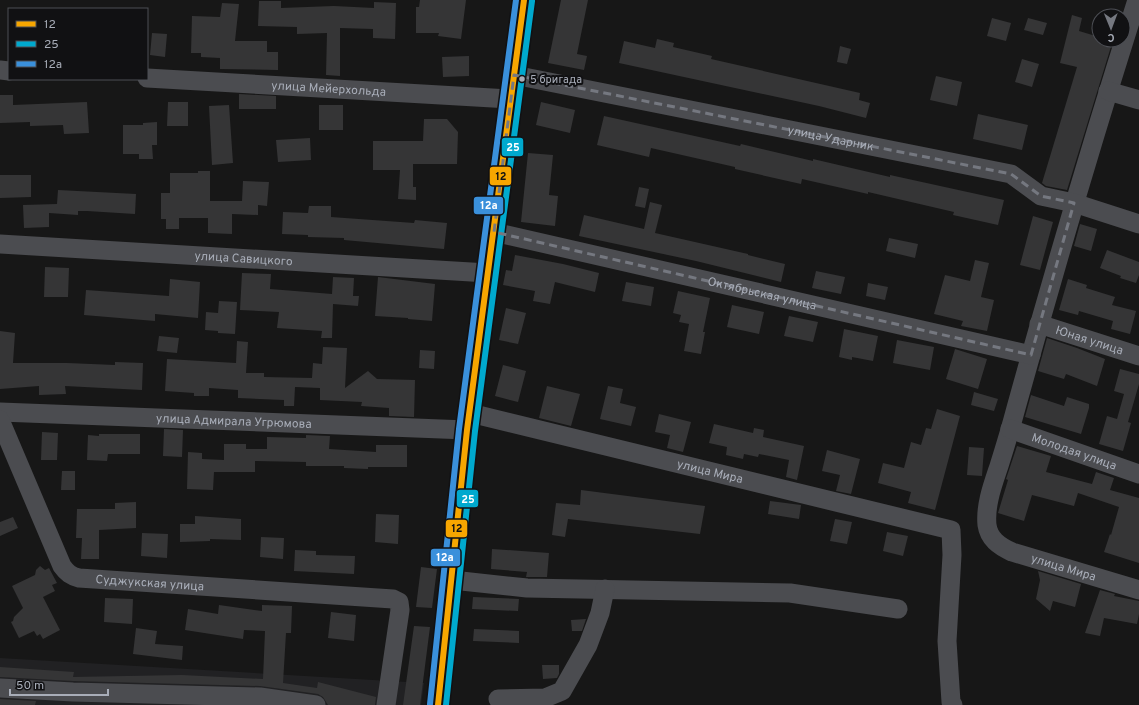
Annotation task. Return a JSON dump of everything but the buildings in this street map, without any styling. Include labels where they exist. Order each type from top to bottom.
[{"type":"street","points":[[438,705],[469,422],[524,0]]},
{"type":"street","points":[[1010,429],[1074,203],[1137,0]]},
{"type":"street","name":"улица Ударник","points":[[514,75],[1011,174],[1041,196],[1074,203],[1139,224]]},
{"type":"street","name":"улица Мейерхольда","points":[[148,78],[510,99]]},
{"type":"street","points":[[1108,91],[1139,100]]},
{"type":"street","name":"Октябрьская улица","points":[[494,232],[1031,355]]},
{"type":"street","name":"улица Савицкого","points":[[0,244],[488,273]]},
{"type":"street","name":"Юная улица","points":[[1039,324],[1139,356]]},
{"type":"street","name":"улица Адмирала Угрюмова","points":[[0,412],[469,422]]},
{"type":"street","name":"Суджукская улица","points":[[0,420],[62,566],[66,572],[72,576],[79,578],[393,599],[399,602],[400,610],[386,705]]},
{"type":"street","name":"улица Мира","points":[[469,422],[951,530],[952,555],[947,641],[951,702],[953,705]]},
{"type":"street","name":"улица Мира","points":[[1010,429],[992,488],[987,511],[987,526],[992,538],[1000,547],[1012,552],[1139,590]]},
{"type":"street","name":"Молодая улица","points":[[1010,429],[1139,474]]},
{"type":"street","points":[[452,580],[527,588],[790,593],[898,609]]},
{"type":"street","points":[[498,699],[545,698],[562,691],[588,645],[600,613],[605,589]]},
{"type":"street","points":[[0,688],[73,692],[260,697],[316,705]]},
{"type":"highlighted area","points":[[514,75],[1011,174],[1041,196],[1074,203],[1031,355],[494,232]]},
{"type":"shaded area","points":[[0,658],[424,683],[421,705],[0,705]]},
{"type":"transit line","name":"12а","points":[[430,704],[459,429],[516,0]]},
{"type":"transit line","name":"12","points":[[438,705],[467,430],[524,0]]},
{"type":"transit line","name":"25","points":[[446,705],[475,431],[532,1]]},
{"type":"place","name":"5 бригада","points":[[522,79]]}]
